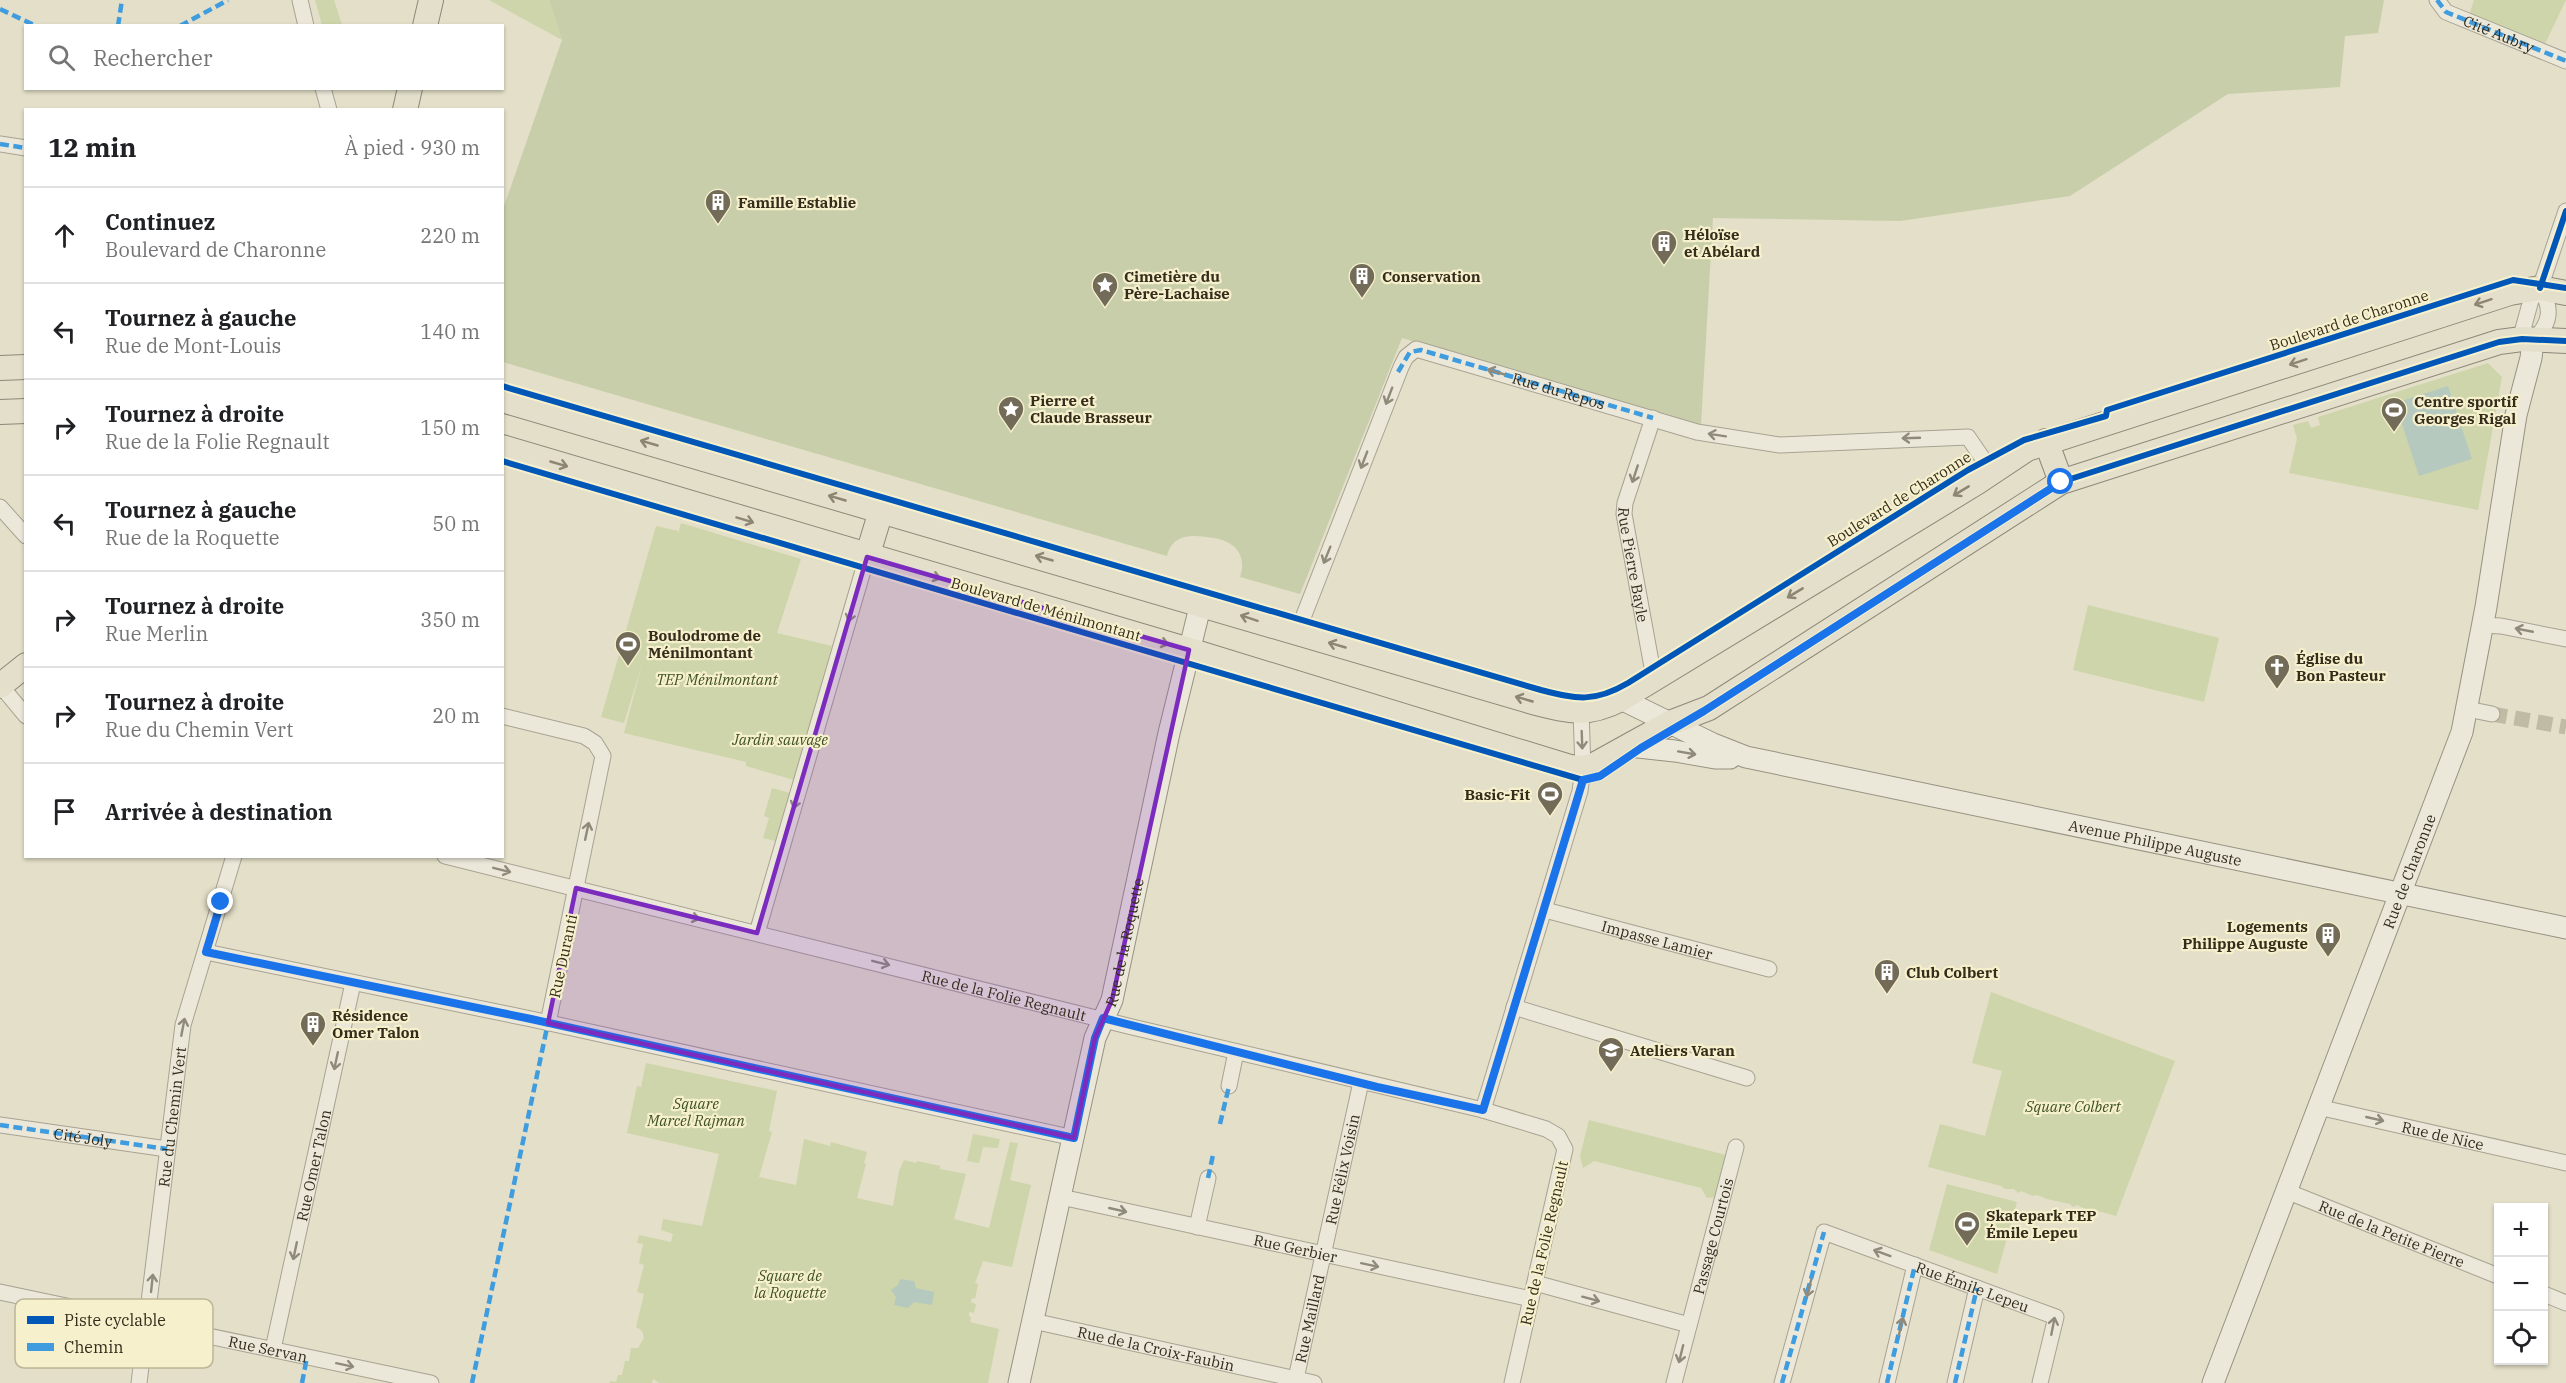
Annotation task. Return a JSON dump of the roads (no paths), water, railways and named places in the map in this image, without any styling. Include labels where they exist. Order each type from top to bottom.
[{"type":"main road","points":[[425,24],[430,0]]},
{"type":"main road","points":[[405,108],[410,90]]},
{"type":"main road","name":"Boulevard de Charonne","points":[[1581,712],[1602,709],[1621,699],[2027,449],[2510,293],[2540,288],[2566,293]]},
{"type":"main road","points":[[1583,768],[1670,723],[1709,708],[2061,482],[2499,342],[2566,341]]},
{"type":"main road","points":[[0,368],[24,367]]},
{"type":"main road","points":[[504,401],[1202,603],[1536,703],[1581,712]]},
{"type":"main road","points":[[0,412],[24,411]]},
{"type":"main road","points":[[2046,441],[2061,482]]},
{"type":"main road","name":"Boulevard de Ménilmontant","points":[[504,448],[867,557],[1189,650],[1548,761],[1583,768]]},
{"type":"main road","points":[[867,557],[881,511]]},
{"type":"main road","points":[[0,686],[24,667]]},
{"type":"street","points":[[300,0],[306,24]]},
{"type":"street","name":"Cité Aubry","points":[[2437,0],[2446,12],[2566,61]]},
{"type":"street","points":[[324,90],[328,108]]},
{"type":"street","points":[[0,144],[24,148]]},
{"type":"street","points":[[2540,288],[2566,211]]},
{"type":"street","name":"Rue de Charonne","points":[[2213,1383],[2463,732],[2516,415],[2531,358],[2533,340],[2544,330],[2548,313],[2549,303],[2540,288]]},
{"type":"street","name":"Rue du Repos","points":[[1297,633],[1401,367],[1410,352],[1421,350],[1697,432],[1780,445],[1968,436],[1992,472]]},
{"type":"street","name":"Rue Pierre Bayle","points":[[1653,418],[1625,503],[1624,514],[1654,678]]},
{"type":"street","points":[[0,507],[24,534]]},
{"type":"street","points":[[757,933],[867,557]]},
{"type":"street","name":"Rue de la Roquette","points":[[1019,1383],[1095,1038],[1112,1000],[1189,650],[1202,603]]},
{"type":"street","points":[[2482,625],[2501,626],[2566,639]]},
{"type":"street","points":[[0,686],[24,714]]},
{"type":"street","name":"Avenue Philippe Auguste","points":[[1621,699],[1713,744],[1746,757],[2566,928]]},
{"type":"street","points":[[2467,709],[2492,714]]},
{"type":"street","points":[[1483,1110],[1580,791],[1583,768],[1581,712]]},
{"type":"street","name":"Rue Duranti","points":[[504,716],[584,736],[596,743],[603,756],[548,1023]]},
{"type":"street","name":"Avenue Philippe Auguste","points":[[1629,746],[1715,758],[1746,757]]},
{"type":"street","name":"Rue du Chemin Vert","points":[[150,1299],[183,1025],[233,858]]},
{"type":"street","name":"Rue de la Folie Regnault","points":[[453,858],[1236,1052],[1483,1110],[1546,1130],[1558,1136],[1565,1149],[1512,1383]]},
{"type":"street","name":"Impasse Lamier","points":[[1545,910],[1768,969]]},
{"type":"street","points":[[206,952],[548,1023],[1074,1138]]},
{"type":"street","name":"Rue Omer Talon","points":[[273,1349],[353,983]]},
{"type":"street","points":[[1514,1007],[1747,1078]]},
{"type":"street","points":[[1229,1086],[1236,1052]]},
{"type":"street","name":"Rue Félix Voisin","points":[[1323,1255],[1360,1082]]},
{"type":"street","name":"Rue de Nice","points":[[2318,1107],[2566,1163]]},
{"type":"street","name":"Cité Joly","points":[[0,1125],[167,1149]]},
{"type":"street","name":"Passage Courtois","points":[[1674,1383],[1736,1147]]},
{"type":"street","points":[[1197,1227],[1208,1178]]},
{"type":"street","name":"Rue de la Petite Pierre","points":[[2286,1191],[2494,1274]]},
{"type":"street","name":"Rue Gerbier","points":[[1061,1197],[1531,1299]]},
{"type":"street","name":"Rue Émile Lepeu","points":[[1782,1383],[1824,1232],[2056,1317],[2040,1383]]},
{"type":"street","name":"Rue Maillard","points":[[1296,1381],[1323,1255]]},
{"type":"street","points":[[1887,1383],[1915,1265]]},
{"type":"street","points":[[1535,1283],[1689,1325]]},
{"type":"street","points":[[1955,1383],[1977,1288]]},
{"type":"street","name":"Rue Servan","points":[[0,1292],[32,1299]]},
{"type":"street","points":[[2548,1296],[2566,1303]]},
{"type":"street","name":"Rue de la Croix-Faubin","points":[[1033,1321],[1296,1381],[1314,1383]]},
{"type":"street","name":"Rue Servan","points":[[213,1337],[431,1383]]},
{"type":"street","name":"Rue du Chemin Vert","points":[[139,1383],[141,1368]]},
{"type":"tunnel","points":[[2492,714],[2566,727]]},
{"type":"place","name":"Famille Establie","points":[[718,225]]},
{"type":"place","name":"Héloïse et Abélard","points":[[1664,266]]},
{"type":"place","name":"Conservation","points":[[1362,299]]},
{"type":"place","name":"Cimetière du Père-Lachaise","points":[[1105,308]]},
{"type":"place","name":"Pierre et Claude Brasseur","points":[[1011,432]]},
{"type":"place","name":"Centre sportif Georges Rigal","points":[[2394,433]]},
{"type":"place","name":"Boulodrome de Ménilmontant","points":[[628,667]]},
{"type":"place","name":"Église du Bon Pasteur","points":[[2277,690]]},
{"type":"place","name":"Basic-Fit","points":[[1550,817]]},
{"type":"place","name":"Logements Philippe Auguste","points":[[2328,958]]},
{"type":"place","name":"Club Colbert","points":[[1887,995]]},
{"type":"place","name":"Résidence Omer Talon","points":[[313,1047]]},
{"type":"place","name":"Ateliers Varan","points":[[1611,1073]]},
{"type":"place","name":"Skatepark TEP Émile Lepeu","points":[[1967,1247]]},
{"type":"park label","name":"TEP Ménilmontant","points":[[717,679]]},
{"type":"park label","name":"Jardin sauvage","points":[[780,739]]},
{"type":"park label","name":"Square Colbert","points":[[2073,1106]]},
{"type":"park label","name":"Square Marcel Rajman","points":[[696,1112]]},
{"type":"park label","name":"Square de la Roquette","points":[[790,1284]]}]
